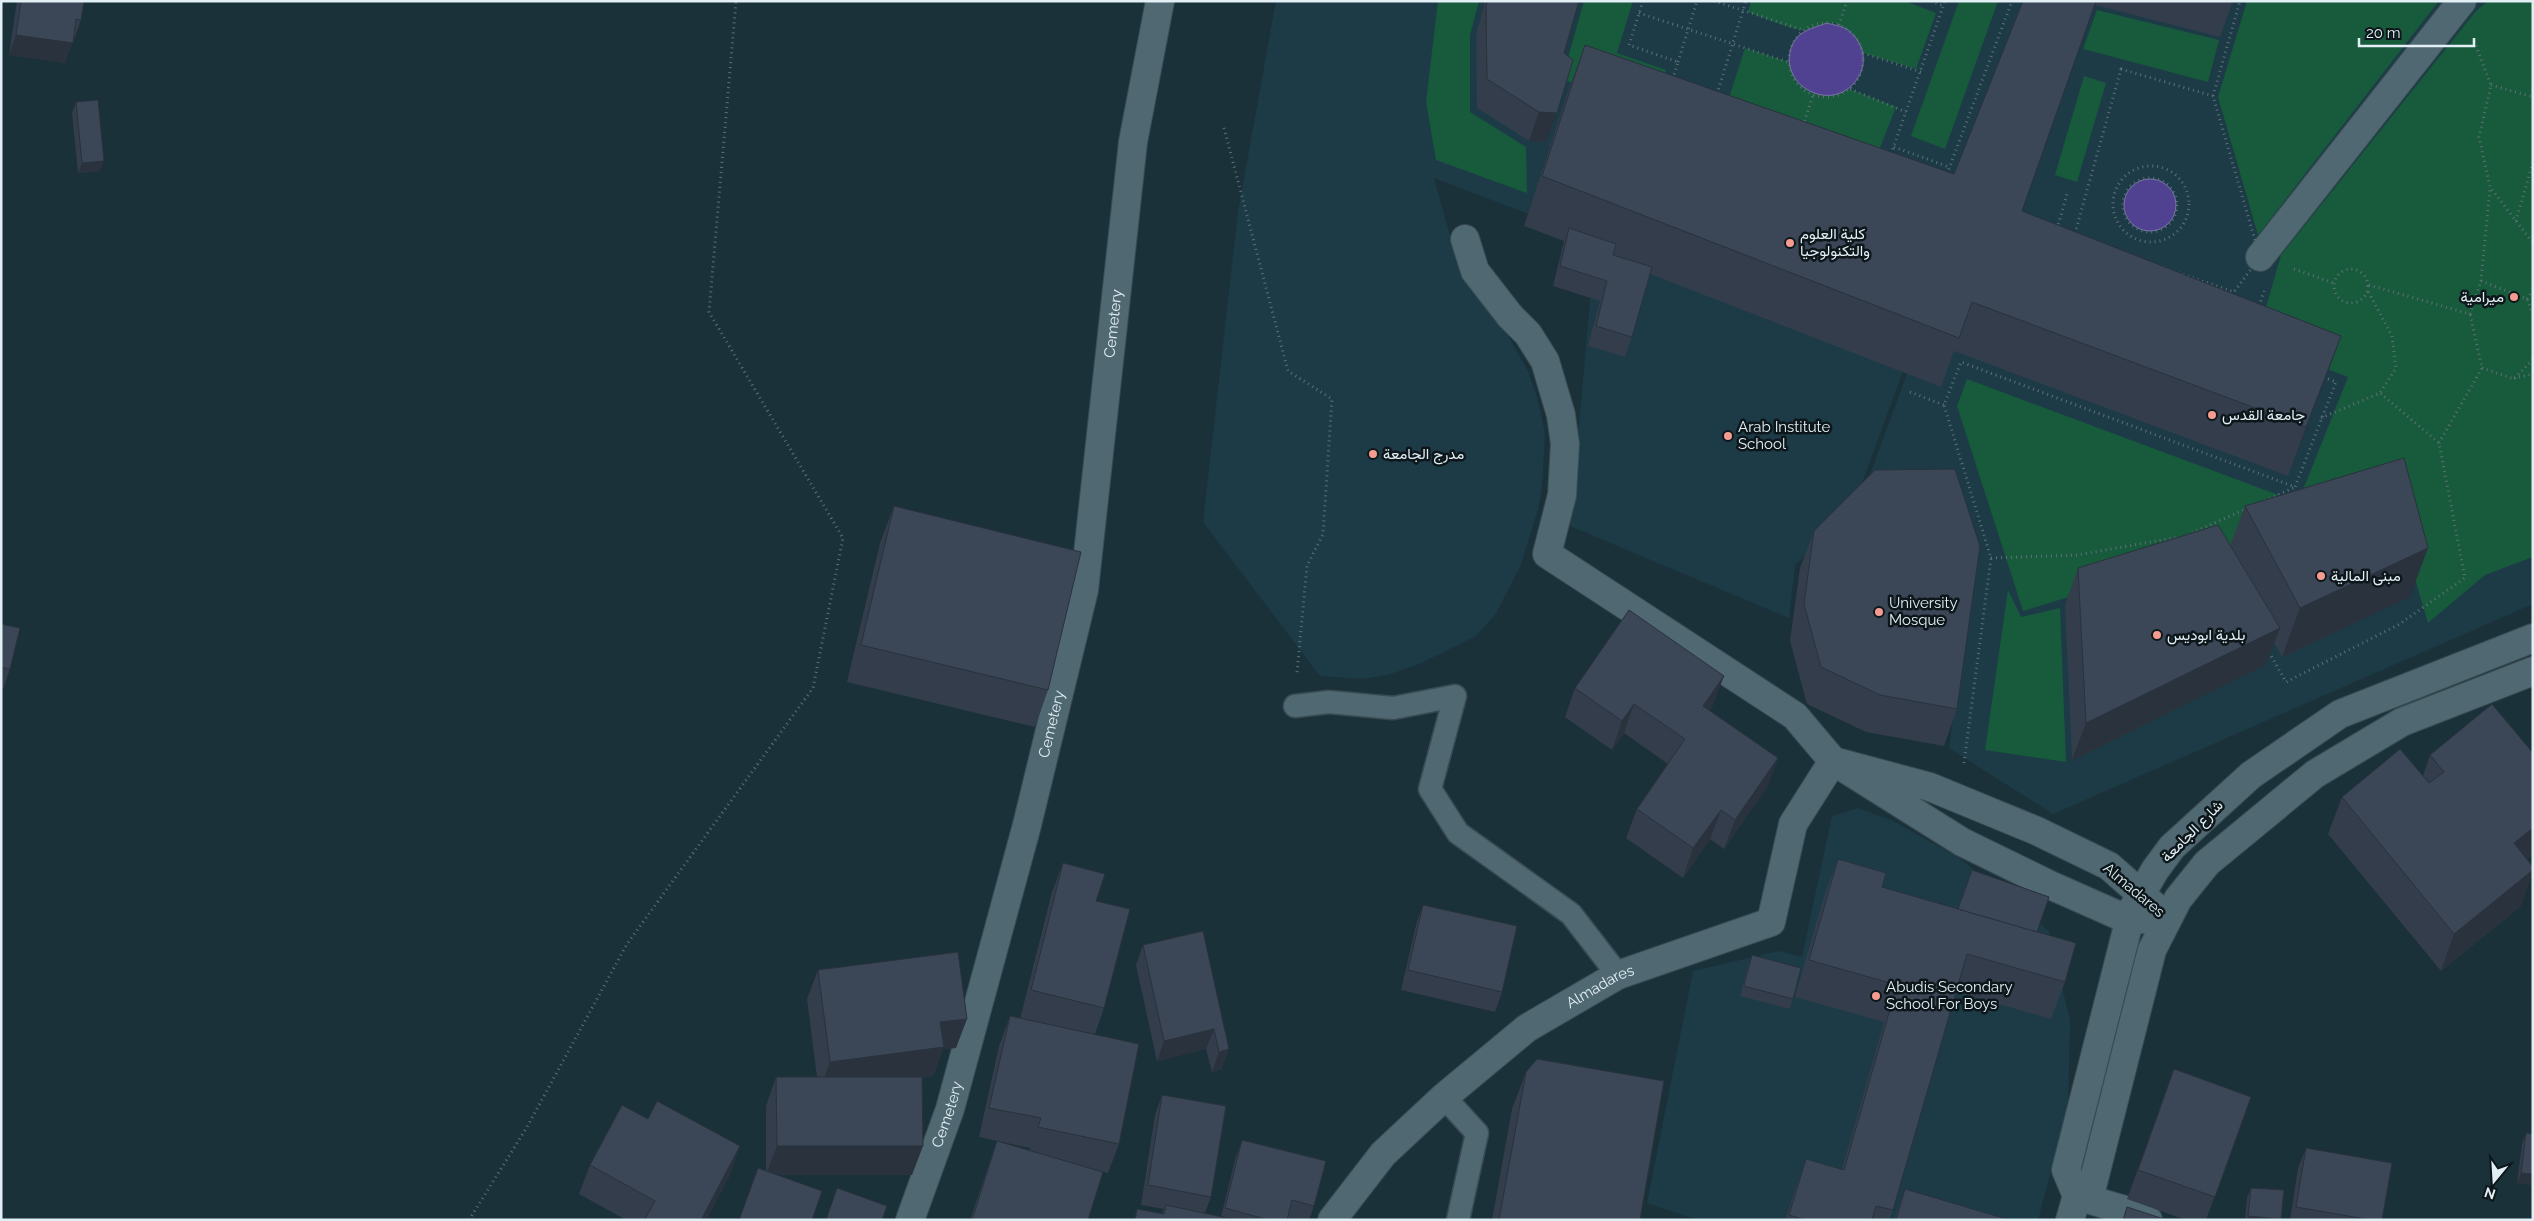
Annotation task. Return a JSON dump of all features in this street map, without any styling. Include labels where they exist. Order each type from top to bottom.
[{"type":"street","name":"Cemetery","points":[[910,1220],[950,1109],[1027,824],[1084,590],[1133,142],[1160,1]]},
{"type":"street","points":[[2263,258],[2458,2]]},
{"type":"street","points":[[1465,239],[1475,271],[1510,316],[1528,334],[1545,361],[1561,415],[1564,444],[1562,495],[1547,554],[1795,716],[1833,761]]},
{"type":"street","name":"شارع الجامعة","points":[[2073,1208],[2066,1170],[2128,920],[2155,870],[2172,847],[2251,774],[2340,714],[2533,638]]},
{"type":"street","points":[[2073,1208],[2092,1187],[2152,950],[2178,899],[2207,863],[2315,774],[2402,722],[2533,671]]},
{"type":"street","name":"Almadares","points":[[1833,761],[1930,787],[2038,831],[2109,866],[2168,918]]},
{"type":"street","name":"Almadares","points":[[1833,761],[1962,842],[2050,885],[2128,920],[2168,918]]},
{"type":"street","name":"Almadares","points":[[1332,1220],[1383,1154],[1444,1097],[1527,1028],[1618,975],[1771,922],[1793,824],[1833,761]]},
{"type":"street","points":[[2073,1208],[2128,1211],[2148,1220]]},
{"type":"lane","points":[[1295,706],[1329,702],[1393,708],[1455,696],[1430,789],[1458,832],[1571,914],[1618,975]]},
{"type":"lane","points":[[1444,1097],[1477,1133],[1458,1220]]},
{"type":"path","points":[[469,1220],[527,1127],[627,944],[813,688],[843,538],[709,312],[736,1]]},
{"type":"path","points":[[1643,1],[1629,46],[1678,62]]},
{"type":"path","points":[[1671,88],[1697,1]]},
{"type":"path","points":[[1714,1],[1803,31]]},
{"type":"path","points":[[1716,95],[1746,1]]},
{"type":"path","points":[[1839,25],[1847,1]]},
{"type":"path","points":[[1931,1],[1944,6]]},
{"type":"path","points":[[1888,163],[1945,1]]},
{"type":"path","points":[[1944,181],[2012,1]]},
{"type":"path","points":[[2048,228],[2234,292],[2263,258],[2213,96],[2240,1]]},
{"type":"path","points":[[2439,442],[2482,368],[2470,314],[2481,281],[2490,187],[2479,137],[2491,85],[2458,2]]},
{"type":"path","points":[[1639,13],[1789,62]]},
{"type":"path","points":[[1826,23],[1839,25],[1855,36],[1863,53],[1864,64],[1861,73],[1850,89],[1839,95],[1826,97],[1813,95],[1796,82],[1791,73],[1789,62],[1794,40],[1803,31],[1814,25],[1826,23]]},
{"type":"path","points":[[1863,53],[1921,72]]},
{"type":"path","points":[[2074,237],[2121,69],[2213,96]]},
{"type":"path","points":[[2491,85],[2533,97]]},
{"type":"path","points":[[1850,89],[1906,112]]},
{"type":"path","points":[[1802,132],[1813,95]]},
{"type":"path","points":[[1224,128],[1288,371],[1332,399],[1323,534],[1307,566],[1295,706]]},
{"type":"path","points":[[1894,147],[1950,167]]},
{"type":"path","points":[[2516,221],[2533,162]]},
{"type":"path","points":[[2150,166],[2162,168],[2174,174],[2182,182],[2189,206],[2186,218],[2180,229],[2170,237],[2159,241],[2146,242],[2134,238],[2124,230],[2117,221],[2113,208],[2114,196],[2122,179],[2138,168],[2150,166]]},
{"type":"path","points":[[2147,178],[2165,182],[2176,197],[2175,215],[2163,228],[2154,231],[2146,231],[2131,224],[2124,208],[2127,192],[2132,185],[2147,178]]},
{"type":"path","points":[[2490,187],[2533,243]]},
{"type":"path","points":[[2057,231],[2067,194]]},
{"type":"path","points":[[2291,268],[2334,283]]},
{"type":"path","points":[[2322,418],[2380,393],[2396,368],[2392,336],[2368,291],[2364,274],[2355,269],[2339,274],[2334,283],[2334,289],[2339,299],[2350,304],[2361,301],[2368,291]]},
{"type":"path","points":[[2481,281],[2527,299],[2533,314]]},
{"type":"path","points":[[2368,285],[2470,314]]},
{"type":"path","points":[[2258,309],[2264,290]]},
{"type":"path","points":[[2527,299],[2533,290]]},
{"type":"path","points":[[2514,379],[2533,359]]},
{"type":"path","points":[[1965,758],[1991,558],[1944,405],[1961,362],[2295,488]]},
{"type":"path","points":[[2482,368],[2514,379],[2533,374]]},
{"type":"path","points":[[2260,503],[2295,488],[2336,382],[2318,374]]},
{"type":"path","points":[[1910,392],[1944,405]]},
{"type":"path","points":[[2267,648],[2286,682],[2398,625],[2465,578],[2439,442],[2380,393]]},
{"type":"path","points":[[1991,558],[2077,555],[2185,536],[2251,507]]},
{"type":"path","points":[[2198,530],[2203,539]]},
{"type":"shaded area","name":"جامعة القدس","points":[[1276,1],[2533,1],[2533,604],[2053,814],[1949,748],[1972,580],[1860,502],[1912,360],[1434,178],[1461,276],[1496,315],[1528,371],[1537,397],[1545,433],[1542,487],[1538,510],[1520,567],[1495,615],[1476,636],[1419,664],[1388,675],[1362,679],[1320,676],[1203,522],[1238,212]]},
{"type":"shaded area","points":[[1827,23],[1848,30],[1859,43],[1863,56],[1862,70],[1855,82],[1845,91],[1832,95],[1818,94],[1798,83],[1793,75],[1789,61],[1792,45],[1799,36],[1804,32]]},
{"type":"shaded area","points":[[2145,179],[2155,179],[2164,183],[2172,191],[2176,205],[2172,219],[2164,227],[2155,231],[2145,231],[2136,227],[2128,219],[2124,210],[2124,200],[2128,191],[2136,183]]},
{"type":"shaded area","name":"Arab Institute School","points":[[1595,247],[1906,363],[1852,510],[1795,565],[1789,618],[1570,526]]},
{"type":"shaded area","name":"Abudis Secondary School For Boys","points":[[1859,808],[1893,821],[1958,857],[2049,931],[2070,1021],[2068,1106],[2038,1220],[1698,1220],[1647,1203],[1693,971],[1779,951],[1802,957],[1832,816]]},
{"type":"green space","points":[[1438,1],[1479,1],[1470,35],[1470,112],[1526,147],[1527,193],[1436,160],[1426,102]]},
{"type":"green space","points":[[1584,1],[1633,1],[1617,53],[1666,70],[1654,113],[1562,79]]},
{"type":"green space","points":[[1751,1],[1905,1],[1936,13],[1916,69],[1863,53],[1854,36],[1839,25],[1826,23],[1810,29],[1799,30],[1748,12]]},
{"type":"green space","points":[[1959,1],[1998,1],[1945,149],[1911,136]]},
{"type":"green space","points":[[2247,1],[2438,2],[2258,235],[2218,97]]},
{"type":"green space","points":[[2488,1],[2533,1],[2533,557],[2485,575],[2428,623],[2390,495],[2287,530],[2348,377],[2256,342],[2281,255],[2476,11]]},
{"type":"green space","points":[[2097,10],[2219,40],[2208,82],[2083,49]]},
{"type":"green space","points":[[1745,48],[1789,62],[1792,73],[1797,81],[1803,88],[1812,92],[1830,95],[1850,89],[1896,107],[1876,158],[1726,107]]},
{"type":"green space","points":[[2084,76],[2106,83],[2077,182],[2055,175]]},
{"type":"green space","points":[[1967,379],[2292,500],[2279,533],[2023,611],[1957,406]]},
{"type":"green space","points":[[2008,590],[2021,617],[2060,608],[2066,762],[1985,750]]},
{"type":"building","points":[[21,1],[84,1],[81,20],[76,19],[73,43],[16,35]]},
{"type":"building","points":[[1488,1],[1579,1],[1564,53],[1573,60],[1557,113],[1539,112],[1487,79],[1486,6]]},
{"type":"building","name":"كلية العلوم والتكنولوجيا","points":[[2023,1],[2096,1],[2022,211],[2341,336],[2306,427],[1972,302],[1959,338],[1542,176],[1585,45],[1954,174]]},
{"type":"building","points":[[98,100],[104,161],[82,163],[76,102]]},
{"type":"building","points":[[1569,228],[1616,244],[1613,255],[1652,267],[1632,337],[1596,326],[1607,281],[1560,266]]},
{"type":"building","points":[[2404,458],[2428,548],[2300,608],[2245,506]]},
{"type":"building","name":"University Mosque","points":[[1955,469],[1980,546],[1957,709],[1880,695],[1821,667],[1804,604],[1814,531],[1875,470]]},
{"type":"building","points":[[894,506],[1081,552],[1048,690],[861,645]]},
{"type":"building","name":"بلدية ابوديس","points":[[2218,525],[2280,628],[2086,723],[2078,568]]},
{"type":"building","points":[[1629,610],[1724,676],[1703,706],[1778,758],[1735,820],[1721,810],[1693,848],[1637,809],[1685,739],[1634,704],[1622,721],[1575,688]]},
{"type":"building","points":[[1,624],[20,628],[10,669],[1,667]]},
{"type":"building","points":[[2492,704],[2533,753],[2533,828],[2514,843],[2533,867],[2533,870],[2454,934],[2342,797],[2400,749],[2429,783],[2444,772],[2430,755]]},
{"type":"building","points":[[1838,859],[1886,873],[1882,887],[2076,943],[2065,982],[1967,954],[1893,1210],[1876,1206],[1872,1220],[1806,1220],[1789,1215],[1806,1159],[1844,1170],[1897,985],[1809,960]]},
{"type":"building","points":[[1063,863],[1105,874],[1096,901],[1130,909],[1104,1008],[1031,990]]},
{"type":"building","points":[[1972,870],[2049,897],[2037,932],[1958,909]]},
{"type":"building","points":[[1423,905],[1517,926],[1502,992],[1408,970]]},
{"type":"building","points":[[1203,931],[1229,1049],[1219,1052],[1214,1029],[1164,1041],[1143,945]]},
{"type":"building","points":[[958,952],[967,1019],[940,1022],[944,1047],[830,1062],[818,970]]},
{"type":"building","points":[[1752,955],[1801,968],[1793,999],[1744,986]]},
{"type":"building","points":[[1010,1016],[1139,1044],[1119,1144],[1038,1127],[1041,1118],[989,1108]]},
{"type":"building","points":[[1537,1059],[1664,1081],[1640,1220],[1499,1220],[1526,1072]]},
{"type":"building","points":[[2174,1069],[2251,1097],[2215,1197],[2138,1170]]},
{"type":"building","points":[[776,1077],[922,1077],[923,1146],[777,1146]]},
{"type":"building","points":[[1162,1095],[1226,1106],[1211,1197],[1148,1185]]},
{"type":"building","points":[[657,1101],[740,1146],[701,1220],[646,1220],[655,1201],[590,1165],[622,1105],[648,1119]]},
{"type":"building","points":[[2526,1133],[2533,1134],[2533,1174],[2521,1173]]},
{"type":"building","points":[[1242,1140],[1326,1161],[1314,1206],[1292,1200],[1287,1220],[1269,1220],[1225,1208]]},
{"type":"building","points":[[997,1141],[1103,1172],[1088,1220],[972,1220]]},
{"type":"building","points":[[2306,1148],[2392,1163],[2382,1220],[2296,1207]]},
{"type":"building","points":[[758,1168],[822,1191],[812,1220],[739,1220]]},
{"type":"building","points":[[837,1188],[887,1206],[882,1220],[826,1220]]},
{"type":"building","points":[[2251,1188],[2284,1190],[2281,1219],[2248,1216]]},
{"type":"building","points":[[1905,1189],[2010,1220],[1896,1220]]},
{"type":"building","points":[[1166,1205],[1236,1220],[1135,1220],[1137,1209],[1164,1214]]},
{"type":"building","points":[[2127,1207],[2167,1220],[2123,1220]]},
{"type":"place","name":"كلية العلوم والتكنولوجيا","points":[[1790,243]]},
{"type":"place","name":"ميرامية","points":[[2514,297]]},
{"type":"place","name":"جامعة القدس","points":[[2212,415]]},
{"type":"place","name":"Arab Institute School","points":[[1728,436]]},
{"type":"place","name":"مدرج الجامعة","points":[[1373,454]]},
{"type":"place","name":"مبنى المالية","points":[[2321,576]]},
{"type":"place","name":"University Mosque","points":[[1879,612]]},
{"type":"place","name":"بلدية ابوديس","points":[[2157,635]]},
{"type":"place","name":"Abudis Secondary School For Boys","points":[[1876,996]]}]
